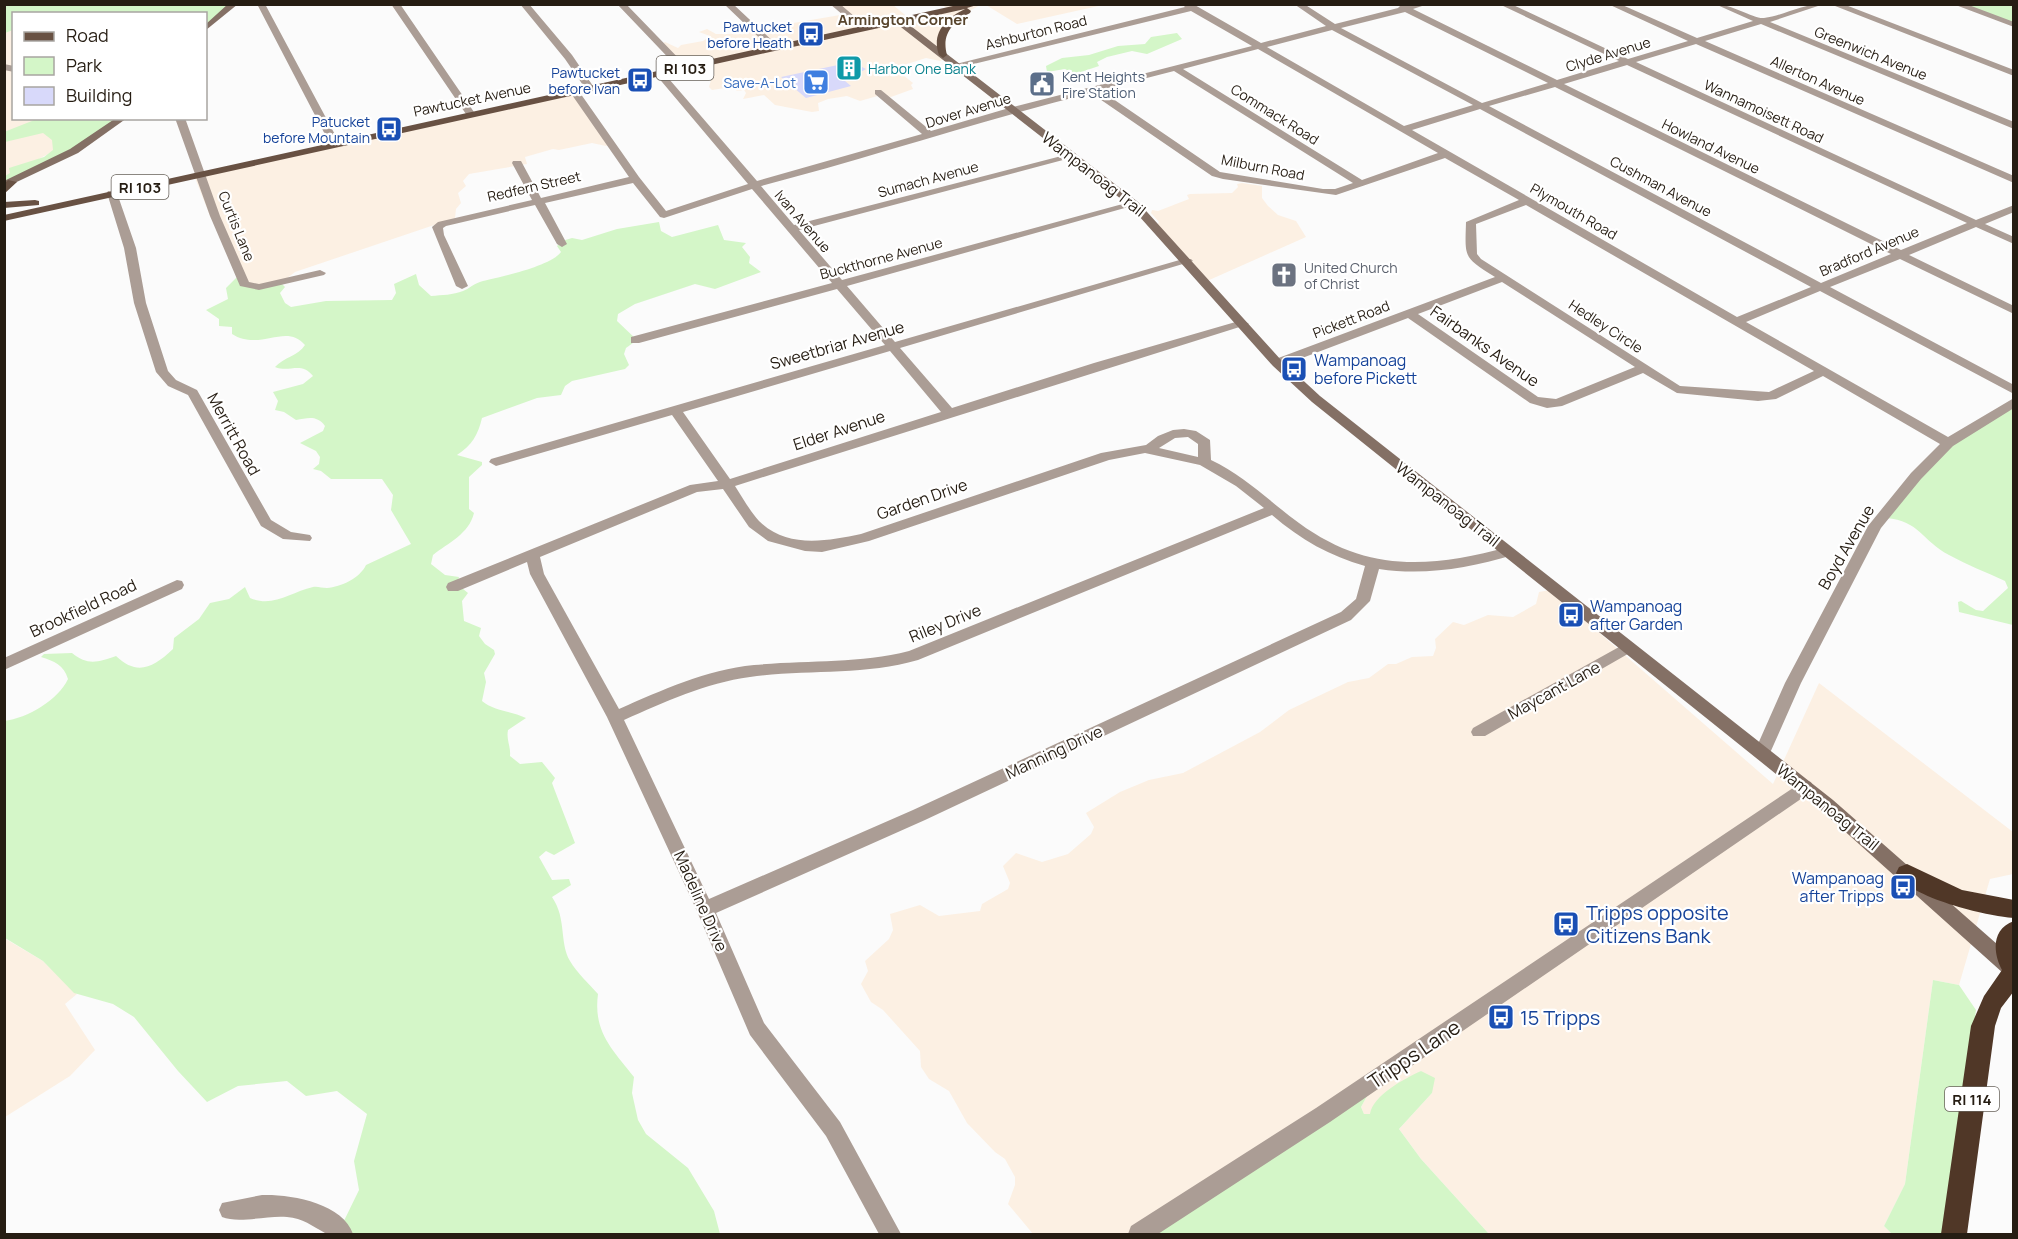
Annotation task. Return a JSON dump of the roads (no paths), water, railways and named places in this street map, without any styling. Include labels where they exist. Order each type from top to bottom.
[{"type":"highway","points":[[1907,873],[1929,886],[1966,901],[2013,909]]},
{"type":"highway","points":[[2013,930],[2006,940],[2004,949],[2013,970]]},
{"type":"highway","name":"RI 114","points":[[1954,1234],[1983,1026],[1992,1003],[2013,970]]},
{"type":"main road","points":[[207,27],[234,4]]},
{"type":"main road","name":"Pawtucket Avenue","points":[[4,218],[201,173],[900,22],[946,7],[976,4]]},
{"type":"main road","points":[[943,55],[940,39],[947,24],[981,4]]},
{"type":"main road","name":"Wampanoag Trail","points":[[900,22],[1134,204],[1277,363],[1323,405],[1805,787],[1907,873],[2013,970]]},
{"type":"main road","points":[[4,191],[8,183],[74,151],[120,120]]},
{"type":"main road","points":[[4,198],[16,205]]},
{"type":"main road","name":"Pawtucket Avenue","points":[[4,205],[80,200]]},
{"type":"main road","name":"Pawtucket Avenue","points":[[4,210],[64,205]]},
{"type":"street","points":[[261,4],[334,144]]},
{"type":"street","points":[[395,4],[471,115]]},
{"type":"street","points":[[524,4],[569,57],[590,89]]},
{"type":"street","points":[[621,4],[683,69]]},
{"type":"street","points":[[728,4],[775,48]]},
{"type":"street","points":[[834,4],[866,29]]},
{"type":"street","name":"Cushman Avenue","points":[[1298,4],[1333,27],[1481,107],[2013,390]]},
{"type":"street","name":"Dover Avenue","points":[[635,179],[664,216],[712,196],[1012,110],[1333,27],[1401,7],[1424,4]]},
{"type":"street","name":"Wannamoisett Road","points":[[1503,4],[2013,241]]},
{"type":"street","name":"Allerton Avenue","points":[[1612,4],[2013,180]]},
{"type":"street","name":"Greenwich Avenue","points":[[1719,4],[2013,126]]},
{"type":"street","name":"Clyde Avenue","points":[[1404,129],[1821,4]]},
{"type":"street","points":[[1834,4],[2013,73]]},
{"type":"street","points":[[1957,4],[2013,25]]},
{"type":"street","name":"Plymouth Road","points":[[1189,6],[1948,443]]},
{"type":"street","name":"Ashburton Road","points":[[957,66],[1189,6]]},
{"type":"street","name":"Howland Avenue","points":[[1401,7],[2013,311]]},
{"type":"street","name":"Commack Road","points":[[1176,68],[1360,183]]},
{"type":"street","name":"Ivan Avenue","points":[[660,74],[753,186],[949,413]]},
{"type":"street","name":"Milburn Road","points":[[1093,90],[1216,174],[1323,192],[1336,192],[1446,154]]},
{"type":"street","points":[[575,92],[635,179]]},
{"type":"street","points":[[878,92],[929,135]]},
{"type":"street","points":[[181,120],[201,173]]},
{"type":"street","name":"Sumach Avenue","points":[[790,229],[1073,156]]},
{"type":"street","points":[[517,163],[540,200],[562,244]]},
{"type":"street","name":"Curtis Lane","points":[[201,173],[215,216],[244,284],[258,287],[320,273]]},
{"type":"street","name":"Redfern Street","points":[[462,286],[439,235],[437,227],[440,225],[449,221],[635,179]]},
{"type":"street","name":"Merritt Road","points":[[112,193],[130,248],[140,303],[162,372],[172,383],[193,393],[266,523],[288,536],[305,538]]},
{"type":"street","name":"Hedley Circle","points":[[1526,201],[1471,222],[1471,254],[1503,278],[1677,389],[1758,397],[1772,396],[1823,371]]},
{"type":"street","name":"Buckthorne Avenue","points":[[635,340],[1134,204]]},
{"type":"street","name":"Bradford Avenue","points":[[1737,321],[2013,208]]},
{"type":"street","name":"Sweetbriar Avenue","points":[[496,462],[1187,261]]},
{"type":"street","name":"Pickett Road","points":[[1277,363],[1503,278]]},
{"type":"street","name":"Fairbanks Avenue","points":[[1409,314],[1534,400],[1547,404],[1558,403],[1644,368]]},
{"type":"street","name":"Elder Avenue","points":[[453,586],[695,488],[724,485],[949,413],[1243,324]]},
{"type":"street","name":"Boyd Avenue","points":[[1762,753],[1793,682],[1875,526],[1916,476],[1948,443],[2013,402]]},
{"type":"street","name":"Garden Drive","points":[[676,411],[724,485],[754,524],[773,537],[794,545],[822,547],[864,538],[1106,456],[1150,449],[1204,462],[1225,471],[1315,541],[1341,554],[1373,564],[1432,568],[1469,563],[1508,552]]},
{"type":"street","name":"Garden Drive","points":[[1150,449],[1172,432],[1187,432],[1199,436],[1205,443],[1204,462]]},
{"type":"street","name":"Riley Drive","points":[[615,717],[697,682],[724,676],[752,671],[874,665],[913,656],[1276,509]]},
{"type":"street","name":"Madeline Drive","points":[[532,555],[537,574],[615,717],[705,909],[757,1029],[833,1129],[890,1234]]},
{"type":"street","name":"Manning Drive","points":[[705,909],[919,815],[1346,616],[1363,601],[1373,564]]},
{"type":"street","name":"Brookfield Road","points":[[4,665],[177,585]]},
{"type":"street","name":"Maycant Lane","points":[[1479,732],[1629,647]]},
{"type":"street","name":"Tripps Lane","points":[[1139,1234],[1332,1109],[1805,787]]},
{"type":"street","points":[[230,1210],[285,1204],[303,1207],[342,1234]]},
{"type":"place","name":"Pawtucket before Heath","points":[[811,34]]},
{"type":"place","name":"Harbor One Bank","points":[[849,68]]},
{"type":"place","name":"Pawtucket before Ivan","points":[[640,80]]},
{"type":"place","name":"Save-A-Lot","points":[[816,82]]},
{"type":"place","name":"Kent Heights Fire Station","points":[[1042,84]]},
{"type":"place","name":"Patucket before Mountain","points":[[389,129]]},
{"type":"place","name":"United Church of Christ","points":[[1284,275]]},
{"type":"place","name":"Wampanoag before Pickett","points":[[1294,369]]},
{"type":"place","name":"Wampanoag after Garden","points":[[1571,615]]},
{"type":"place","name":"Wampanoag after Tripps","points":[[1903,887]]},
{"type":"place","name":"Tripps opposite Citizens Bank","points":[[1566,924]]},
{"type":"place","name":"15 Tripps","points":[[1501,1017]]},
{"type":"district","name":"Armington Corner","points":[[903,19]]}]
